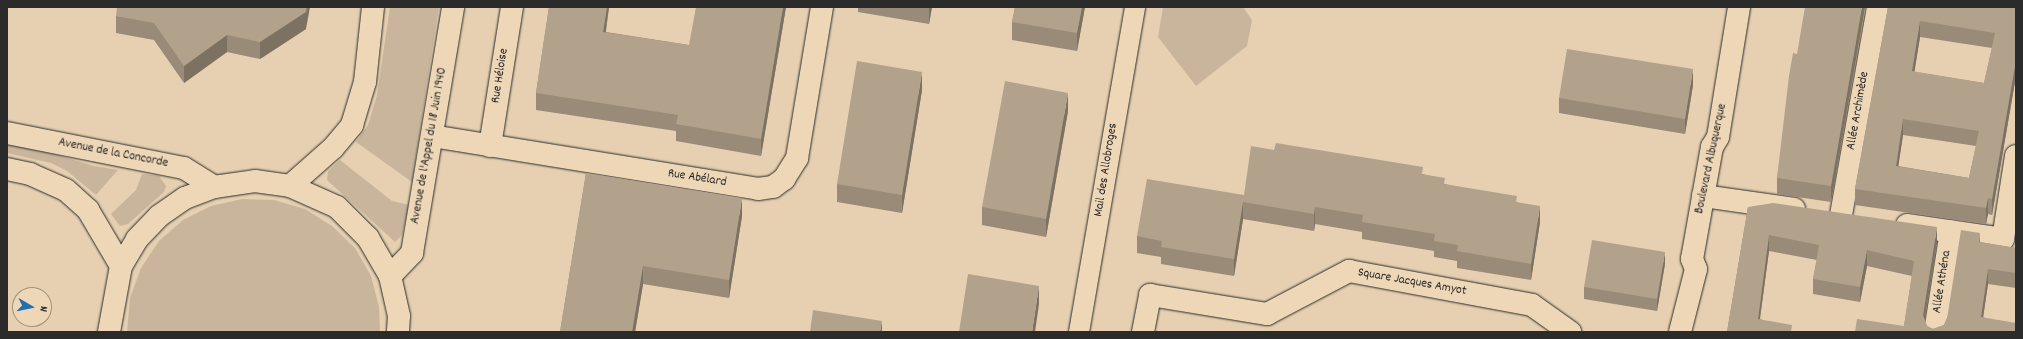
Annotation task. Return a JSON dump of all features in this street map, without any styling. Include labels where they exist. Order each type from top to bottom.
[{"type":"street","points":[[290,186],[333,148],[357,114],[365,82],[373,7]]},
{"type":"street","name":"Avenue de l'Appel du 18 Juin 1940","points":[[390,276],[412,253],[453,7]]},
{"type":"street","name":"Rue Héloise","points":[[490,146],[512,7]]},
{"type":"street","name":"Rue Abélard","points":[[432,136],[758,190],[773,186],[784,179],[797,158],[822,7]]},
{"type":"street","name":"Mail des Allobroges","points":[[1079,332],[1135,7]]},
{"type":"street","name":"Boulevard Albuquerque","points":[[1680,332],[1696,269],[1692,259],[1712,147],[1718,137],[1739,7]]},
{"type":"street","name":"Allée Archimède","points":[[1841,216],[1878,7]]},
{"type":"street","name":"Avenue de la Concorde","points":[[7,133],[184,168],[214,187]]},
{"type":"street","points":[[1888,222],[2002,239],[2016,156]]},
{"type":"street","points":[[7,169],[30,174],[66,190],[88,210],[121,266]]},
{"type":"street","points":[[107,329],[121,266],[137,239],[159,216],[185,198],[214,187],[255,181],[290,186],[337,207],[368,238],[390,276],[399,316],[398,332]]},
{"type":"street","points":[[1703,196],[1865,219]]},
{"type":"street","name":"Allée Athéna","points":[[1935,332],[1952,231]]},
{"type":"street","name":"Square Jacques Amyot","points":[[1143,332],[1150,296],[1267,314],[1349,271],[1532,305],[1570,332]]},
{"type":"shaded area","points":[[390,7],[439,7],[412,182],[356,142],[368,125],[377,95]]},
{"type":"shaded area","points":[[1163,7],[1243,7],[1252,20],[1247,46],[1196,86],[1158,37]]},
{"type":"shaded area","points":[[7,140],[94,166],[118,170],[96,195],[67,171],[51,163],[7,153]]},
{"type":"shaded area","points":[[340,160],[392,201],[409,205],[402,235],[395,242],[327,180],[328,171]]},
{"type":"shaded area","points":[[142,174],[159,176],[166,186],[164,192],[128,224],[120,226],[111,214],[136,190]]},
{"type":"shaded area","points":[[242,199],[274,200],[305,209],[332,226],[355,248],[371,276],[379,307],[380,332],[127,332],[130,298],[141,268],[159,241],[183,220],[211,206]]},
{"type":"building","points":[[117,7],[307,7],[306,12],[260,42],[227,35],[184,66],[154,23],[116,16]]},
{"type":"building","points":[[549,7],[607,7],[603,32],[689,45],[696,7],[783,7],[761,139],[676,124],[678,115],[536,93]]},
{"type":"building","points":[[1015,7],[1082,7],[1077,33],[1012,22]]},
{"type":"building","points":[[1805,7],[1862,7],[1831,186],[1777,178],[1789,76],[1793,53],[1797,54]]},
{"type":"building","points":[[1888,7],[2016,7],[2016,60],[1992,199],[1988,198],[1986,208],[1855,189]],"holes":[[[1920,21],[1995,33],[1984,83],[1912,71]],[[1903,119],[1979,131],[1969,178],[1896,166]]]},
{"type":"building","points":[[1567,49],[1693,69],[1685,119],[1559,98]]},
{"type":"building","points":[[857,61],[922,72],[902,195],[837,184]]},
{"type":"building","points":[[1005,81],[1068,93],[1046,219],[982,207]]},
{"type":"building","points":[[1276,143],[1423,167],[1422,174],[1445,178],[1444,184],[1517,196],[1516,202],[1540,206],[1531,264],[1457,251],[1458,245],[1434,241],[1435,234],[1362,222],[1363,215],[1315,207],[1314,214],[1243,202],[1234,259],[1161,247],[1162,241],[1137,236],[1147,179],[1244,195],[1251,146],[1274,150]]},
{"type":"building","points":[[586,173],[742,198],[729,280],[643,266],[632,332],[560,332]]},
{"type":"building","points":[[1773,203],[1937,227],[1923,315],[1927,326],[1933,329],[1944,325],[1947,319],[1961,230],[1980,233],[1979,242],[2016,248],[2016,273],[1988,269],[1981,317],[2016,323],[2015,332],[1855,332],[1857,319],[1904,326],[1914,261],[1867,250],[1860,287],[1813,279],[1819,245],[1769,235],[1758,319],[1792,325],[1791,332],[1727,332],[1748,207]]},
{"type":"building","points":[[1592,240],[1665,252],[1657,299],[1584,287]]},
{"type":"building","points":[[968,274],[1039,286],[1032,332],[959,332]]},
{"type":"building","points":[[813,310],[882,321],[880,332],[810,332]]}]
